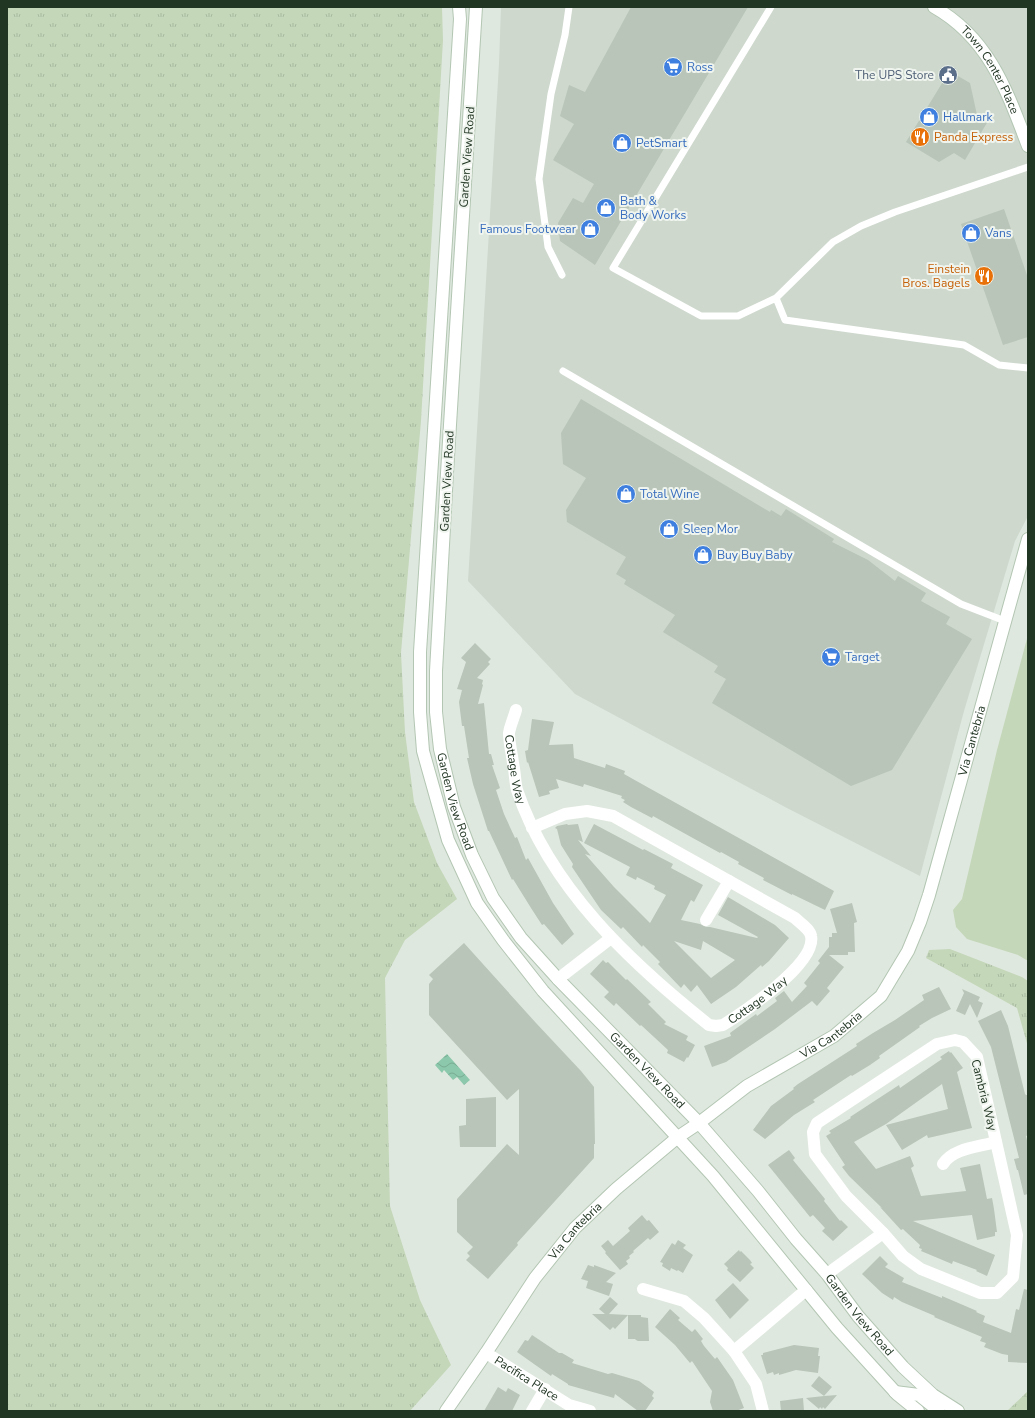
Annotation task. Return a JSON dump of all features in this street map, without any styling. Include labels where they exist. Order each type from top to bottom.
[{"type":"main road","name":"Garden View Road","points":[[459,7],[460,19],[420,652],[420,712],[423,751],[448,840],[477,903],[503,940],[543,990],[732,1198],[837,1328],[895,1392],[918,1411]]},
{"type":"main road","name":"Garden View Road","points":[[476,7],[436,671],[436,712],[440,749],[454,807],[472,855],[493,898],[521,938],[558,979],[699,1123],[827,1274],[858,1316],[904,1367],[934,1395],[958,1411]]},
{"type":"main road","name":"Town Center Place","points":[[934,7],[946,14],[975,40],[993,64],[1008,93],[1028,146]]},
{"type":"main road","name":"Via Cantebria","points":[[446,1411],[486,1353],[534,1278],[575,1228],[616,1189],[678,1137],[699,1123],[747,1086],[834,1036],[881,996],[908,951],[929,896],[1028,539]]},
{"type":"main road","name":"Cottage Way","points":[[516,710],[509,734],[517,789],[532,828],[554,866],[590,915],[611,938],[672,995],[709,1024],[716,1026],[723,1025],[763,998],[802,962],[811,945],[811,934],[794,918],[613,816],[587,811],[565,814],[532,828]]},
{"type":"main road","points":[[706,920],[729,881]]},
{"type":"main road","points":[[558,979],[611,938]]},
{"type":"main road","name":"Cambria Way","points":[[955,1040],[963,1042],[977,1057],[996,1142],[1017,1235],[1013,1277],[997,1293],[980,1293],[921,1269],[903,1256],[883,1233],[846,1196],[815,1154],[813,1132],[817,1123],[937,1044],[955,1040]]},
{"type":"main road","points":[[943,1164],[947,1158],[957,1152],[996,1142]]},
{"type":"main road","points":[[827,1274],[883,1233]]},
{"type":"main road","points":[[643,1289],[684,1301],[704,1318],[734,1351],[756,1384],[763,1411]]},
{"type":"main road","points":[[734,1351],[806,1290]]},
{"type":"main road","name":"Pacifica Place","points":[[486,1353],[569,1405],[590,1411]]},
{"type":"main road","points":[[532,1411],[544,1389]]},
{"type":"main road","points":[[895,1392],[919,1395],[939,1411]]},
{"type":"lane","points":[[562,275],[548,247],[540,179],[551,94],[565,35],[569,7]]},
{"type":"lane","points":[[771,7],[614,268],[701,316],[738,316],[776,298],[832,242],[860,226],[895,212],[1028,167]]},
{"type":"lane","points":[[776,298],[785,320],[964,345],[999,365],[1028,368]]},
{"type":"lane","points":[[563,371],[961,604],[1005,621]]},
{"type":"shaded area","points":[[501,7],[1028,7],[1028,516],[1015,541],[964,711],[920,876],[785,807],[575,694],[468,581],[499,64]]},
{"type":"green space","points":[[7,7],[442,7],[443,40],[421,421],[401,653],[405,732],[414,802],[437,863],[457,899],[405,940],[385,978],[390,1206],[420,1300],[451,1365],[410,1411],[7,1411]]},
{"type":"green space","points":[[1028,635],[1028,961],[1018,955],[967,939],[956,927],[953,910],[962,899],[997,750]]},
{"type":"green space","points":[[950,949],[1022,977],[1028,981],[1028,1047],[1017,1008],[926,958],[929,950]]},
{"type":"green space","points":[[1028,1391],[1028,1411],[1007,1411]]},
{"type":"water","points":[[447,1054],[470,1080],[464,1085],[457,1077],[453,1080],[444,1070],[442,1073],[435,1065]]},
{"type":"building","points":[[631,7],[748,7],[595,265],[560,241],[558,223],[573,198],[583,203],[594,184],[553,160],[574,124],[560,116],[569,85],[585,92]]},
{"type":"building","points":[[944,68],[970,83],[977,115],[988,121],[965,160],[954,153],[939,162],[906,142],[944,80],[939,77]]},
{"type":"building","points":[[1004,209],[1028,278],[1028,337],[1003,345],[961,224]]},
{"type":"building","name":"Target","points":[[581,399],[770,512],[771,510],[781,516],[786,509],[834,539],[832,542],[868,560],[895,581],[898,576],[926,593],[921,601],[950,617],[946,624],[972,639],[892,770],[851,786],[712,703],[726,679],[714,672],[718,666],[663,632],[675,615],[624,584],[626,580],[616,574],[626,557],[567,522],[566,510],[586,478],[563,464],[561,433]]},
{"type":"building","points":[[475,643],[491,659],[488,662],[490,664],[477,678],[483,680],[478,704],[484,703],[489,754],[491,754],[494,765],[492,765],[500,788],[496,790],[504,814],[515,838],[517,837],[526,860],[528,858],[553,903],[574,934],[562,945],[544,924],[542,925],[513,879],[512,880],[488,831],[473,784],[467,758],[469,758],[464,726],[462,726],[459,702],[462,690],[457,689],[466,662],[461,658]]},
{"type":"building","points":[[532,719],[554,722],[549,745],[573,744],[574,758],[605,768],[606,764],[625,771],[624,774],[834,891],[825,910],[763,880],[764,878],[738,864],[739,862],[721,852],[720,853],[653,816],[652,818],[631,807],[623,802],[625,800],[621,798],[622,796],[584,784],[583,787],[556,779],[559,788],[549,791],[550,794],[539,797],[528,762],[527,763],[525,751],[528,750]]},
{"type":"building","points":[[578,824],[583,842],[578,840],[591,856],[585,854],[614,887],[650,923],[666,895],[654,889],[655,886],[637,877],[636,880],[626,875],[630,867],[584,843],[594,824],[673,864],[671,868],[703,885],[694,902],[691,900],[681,920],[757,938],[758,937],[718,915],[728,897],[775,925],[789,938],[762,967],[761,965],[736,987],[711,1004],[697,985],[691,992],[684,984],[681,988],[658,964],[660,962],[643,945],[642,947],[623,927],[621,929],[601,910],[572,867],[573,864],[561,845],[557,829],[555,828],[557,826]],"holes":[[[674,941],[701,950],[703,941],[735,960],[711,978]]]},
{"type":"building","points":[[852,903],[857,922],[854,923],[855,952],[848,952],[848,955],[829,955],[844,967],[827,988],[830,991],[817,1006],[812,1001],[775,1029],[726,1062],[712,1067],[704,1046],[731,1036],[730,1033],[777,1001],[775,998],[784,991],[792,1002],[807,986],[804,983],[820,963],[818,961],[829,947],[829,937],[832,937],[832,933],[837,933],[830,909]]},
{"type":"building","points":[[464,943],[594,1087],[594,1158],[517,1243],[518,1245],[488,1279],[466,1260],[470,1256],[467,1253],[473,1247],[457,1232],[457,1199],[507,1144],[519,1155],[519,1089],[507,1100],[429,1015],[429,984],[433,979],[429,975]]},
{"type":"building","points":[[603,960],[606,963],[608,962],[651,1002],[648,1004],[666,1022],[664,1024],[688,1036],[686,1040],[695,1045],[684,1062],[667,1053],[668,1050],[641,1025],[640,1026],[616,1003],[614,1006],[604,997],[609,992],[590,974]]},
{"type":"building","points":[[939,987],[951,1009],[919,1026],[920,1027],[879,1056],[880,1058],[870,1065],[852,1076],[851,1075],[813,1100],[815,1102],[794,1115],[765,1139],[753,1130],[771,1106],[794,1089],[793,1088],[798,1084],[924,1000],[922,995]]},
{"type":"building","points":[[962,989],[980,997],[978,1001],[983,1003],[977,1018],[970,1004],[965,1015],[956,1011],[964,993]]},
{"type":"building","points":[[1001,1010],[1008,1026],[1025,1094],[1028,1095],[1028,1135],[1026,1136],[1028,1145],[1028,1194],[1024,1195],[1014,1159],[1019,1158],[991,1047],[978,1021]]},
{"type":"building","points":[[949,1051],[963,1068],[957,1072],[972,1128],[928,1138],[927,1135],[902,1150],[886,1125],[948,1109],[942,1084],[886,1124],[854,1142],[876,1169],[910,1156],[914,1166],[911,1168],[921,1196],[966,1191],[960,1168],[980,1164],[987,1199],[992,1198],[997,1232],[995,1232],[995,1236],[977,1240],[972,1215],[913,1221],[995,1255],[987,1276],[976,1271],[977,1270],[953,1261],[952,1264],[921,1251],[922,1249],[919,1248],[920,1245],[903,1229],[901,1230],[880,1207],[882,1208],[849,1176],[842,1167],[845,1165],[826,1136],[831,1133],[829,1131],[851,1118],[850,1117],[899,1085],[900,1088],[942,1059],[940,1057]]},
{"type":"building","points":[[496,1097],[496,1147],[460,1147],[459,1126],[466,1125],[466,1099]]},
{"type":"building","points":[[789,1150],[795,1158],[793,1160],[825,1199],[824,1201],[840,1221],[841,1220],[848,1227],[833,1241],[822,1231],[825,1228],[813,1215],[810,1217],[768,1165]]},
{"type":"building","points":[[642,1215],[647,1221],[649,1220],[659,1232],[650,1240],[648,1238],[633,1251],[634,1252],[629,1256],[630,1258],[626,1261],[628,1264],[620,1270],[605,1253],[606,1252],[601,1246],[608,1240],[613,1246],[630,1231],[628,1228]]},
{"type":"building","points":[[678,1240],[686,1245],[683,1248],[693,1255],[683,1273],[671,1268],[670,1271],[662,1266],[663,1263],[660,1262],[672,1243],[675,1245]]},
{"type":"building","points":[[739,1250],[750,1260],[752,1263],[750,1264],[754,1268],[740,1282],[727,1270],[728,1268],[724,1264]]},
{"type":"building","points":[[880,1256],[888,1264],[885,1267],[904,1278],[902,1282],[942,1298],[942,1296],[977,1311],[976,1312],[985,1316],[983,1322],[1011,1333],[1016,1309],[1019,1310],[1024,1289],[1028,1290],[1028,1363],[1008,1362],[1008,1355],[984,1347],[986,1343],[980,1341],[982,1337],[934,1317],[935,1316],[894,1297],[893,1300],[882,1293],[862,1274]]},
{"type":"building","points":[[588,1265],[594,1267],[594,1265],[616,1273],[606,1282],[613,1284],[609,1296],[586,1288],[588,1281],[581,1279]]},
{"type":"building","points":[[733,1283],[749,1300],[730,1319],[715,1300]]},
{"type":"building","points":[[610,1297],[618,1304],[609,1314],[628,1315],[615,1329],[613,1327],[610,1330],[592,1314],[605,1314],[599,1309]]},
{"type":"building","points":[[670,1309],[680,1318],[678,1320],[692,1332],[695,1329],[703,1339],[701,1341],[704,1346],[715,1359],[717,1357],[733,1380],[744,1408],[736,1411],[713,1411],[710,1402],[712,1391],[692,1361],[690,1363],[675,1345],[655,1327]]},
{"type":"building","points":[[628,1315],[641,1315],[641,1317],[648,1318],[649,1341],[628,1339]]},
{"type":"building","points":[[532,1335],[559,1353],[562,1353],[574,1360],[572,1363],[608,1374],[612,1373],[639,1381],[654,1392],[652,1396],[654,1398],[645,1411],[638,1411],[615,1394],[614,1398],[568,1385],[552,1374],[551,1376],[517,1352],[525,1340],[528,1341]]},
{"type":"building","points":[[794,1345],[819,1348],[818,1356],[820,1356],[818,1373],[796,1370],[779,1375],[779,1373],[774,1375],[773,1372],[767,1374],[761,1355],[763,1355],[763,1353]]},
{"type":"building","points":[[819,1376],[832,1387],[824,1396],[811,1386]]},
{"type":"building","points":[[498,1387],[506,1392],[508,1388],[520,1395],[512,1411],[484,1411]]},
{"type":"building","points":[[837,1395],[825,1409],[820,1407],[819,1409],[806,1398]]},
{"type":"building","points":[[803,1398],[804,1411],[781,1411],[780,1401]]},
{"type":"place","name":"Ross","points":[[673,67]]},
{"type":"place","name":"The UPS Store","points":[[948,75]]},
{"type":"place","name":"Hallmark","points":[[929,117]]},
{"type":"place","name":"Panda Express","points":[[920,137]]},
{"type":"place","name":"PetSmart","points":[[622,143]]},
{"type":"place","name":"Bath & Body Works","points":[[606,208]]},
{"type":"place","name":"Famous Footwear","points":[[590,229]]},
{"type":"place","name":"Vans","points":[[971,233]]},
{"type":"place","name":"Einstein Bros. Bagels","points":[[984,276]]},
{"type":"place","name":"Total Wine","points":[[626,494]]},
{"type":"place","name":"Sleep Mor","points":[[669,529]]},
{"type":"place","name":"Buy Buy Baby","points":[[703,555]]},
{"type":"place","name":"Target","points":[[831,657]]}]
